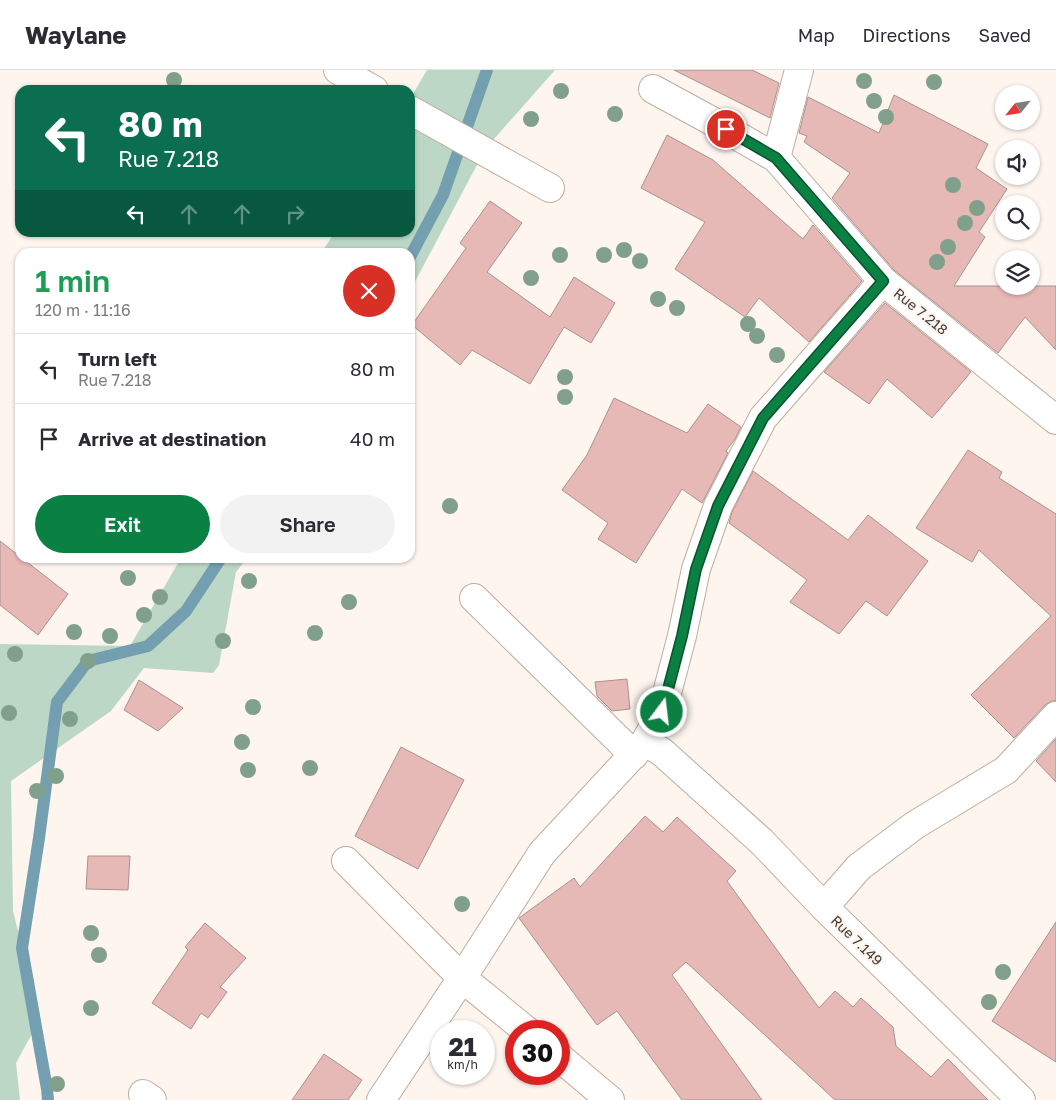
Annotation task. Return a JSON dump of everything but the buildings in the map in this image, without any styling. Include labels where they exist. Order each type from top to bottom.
[{"type":"street","points":[[338,70],[365,85]]},
{"type":"street","points":[[776,158],[799,70]]},
{"type":"street","name":"Rue 7.218","points":[[653,89],[776,158],[883,281],[1056,420]]},
{"type":"street","points":[[415,113],[550,188]]},
{"type":"street","points":[[382,1100],[542,853],[640,748],[662,712],[700,560],[718,506],[763,418],[883,281]]},
{"type":"street","points":[[474,598],[640,748],[662,752],[762,842],[824,907]]},
{"type":"street","name":"Rue 7.149","points":[[1021,1100],[824,907],[859,867],[915,825],[1006,770],[1056,716]]},
{"type":"street","points":[[346,861],[462,978],[514,1020]]},
{"type":"street","points":[[570,1067],[610,1100]]},
{"type":"green space","points":[[427,70],[555,70],[486,148],[415,282],[415,248],[325,248],[331,237],[415,237],[415,90]]},
{"type":"green space","points":[[178,563],[243,563],[236,572],[219,665],[213,673],[144,668],[111,711],[11,781],[13,911],[40,1019],[16,1063],[20,1100],[0,1100],[0,644],[130,646]]},
{"type":"waterway","points":[[415,248],[443,195],[487,70]]},
{"type":"waterway","points":[[48,1100],[22,948],[57,702],[88,661],[148,646],[186,611],[218,563]]},
{"type":"route","points":[[662,712],[682,636],[696,569],[718,506],[763,418],[883,281],[776,158],[726,129]]}]
